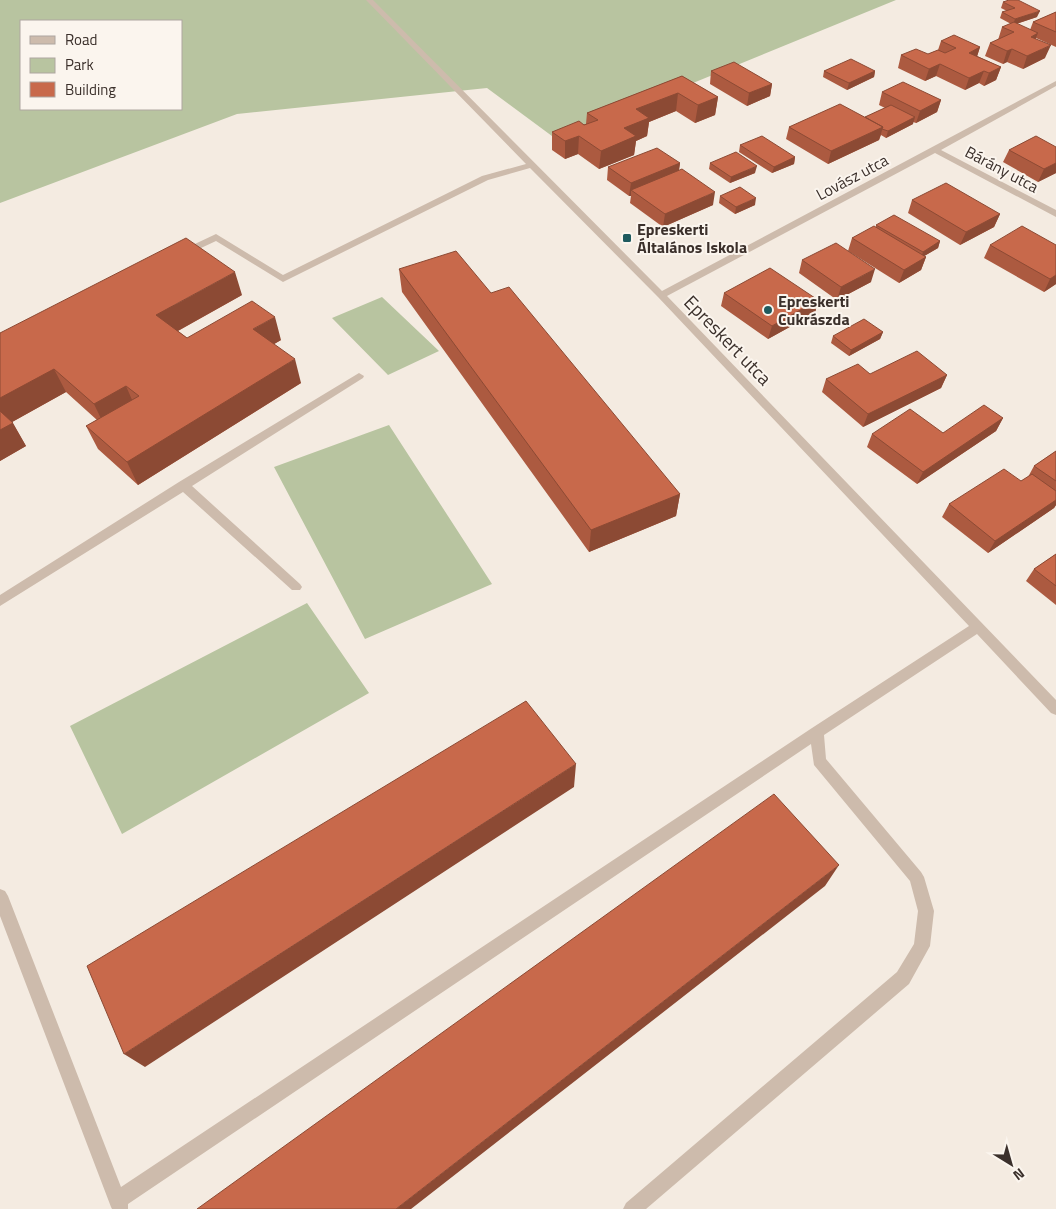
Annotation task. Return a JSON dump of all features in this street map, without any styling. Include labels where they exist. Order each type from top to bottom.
[{"type":"street","name":"Epreskert utca","points":[[369,0],[661,295],[1056,709]]},
{"type":"street","name":"Lovász utca","points":[[661,295],[935,150],[1056,83]]},
{"type":"street","name":"Bárány utca","points":[[935,150],[1056,214]]},
{"type":"street","points":[[173,258],[216,237],[283,279],[485,178],[531,165]]},
{"type":"street","points":[[0,601],[359,376]]},
{"type":"street","points":[[183,486],[296,587]]},
{"type":"street","points":[[0,896],[119,1205],[817,732],[978,627]]},
{"type":"street","points":[[632,1209],[903,978],[922,946],[926,911],[916,877],[819,761],[817,732]]},
{"type":"green space","points":[[0,0],[896,0],[556,139],[487,88],[237,114],[0,203]]},
{"type":"green space","points":[[382,297],[439,351],[388,375],[332,318]]},
{"type":"green space","points":[[389,425],[492,584],[365,639],[274,467]]},
{"type":"green space","points":[[307,603],[369,693],[122,834],[70,726]]},
{"type":"building","points":[[1018,0],[1040,11],[1015,19],[1002,12],[1015,8],[1003,2]]},
{"type":"building","points":[[1056,12],[1056,32],[1033,22]]},
{"type":"building","points":[[1014,22],[1038,33],[1031,37],[1051,45],[1027,56],[1012,49],[1007,51],[990,43],[1014,32],[1002,27]]},
{"type":"building","points":[[954,35],[980,47],[969,53],[1001,67],[989,73],[984,71],[969,78],[940,64],[929,69],[901,55],[916,49],[928,54],[938,50],[945,53],[956,48],[941,41]]},
{"type":"building","points":[[851,59],[875,71],[849,83],[824,71]]},
{"type":"building","points":[[734,62],[772,84],[749,93],[711,71]]},
{"type":"building","points":[[682,76],[718,97],[698,105],[678,93],[636,109],[649,118],[624,128],[636,136],[601,151],[579,136],[565,141],[552,132],[579,121],[584,125],[598,120],[587,113]]},
{"type":"building","points":[[903,82],[941,100],[920,111],[882,92]]},
{"type":"building","points":[[840,104],[883,127],[831,151],[789,127]]},
{"type":"building","points":[[891,105],[915,117],[888,131],[865,117]]},
{"type":"building","points":[[762,136],[795,157],[774,167],[740,145]]},
{"type":"building","points":[[1036,136],[1056,147],[1056,163],[1044,169],[1009,150]]},
{"type":"building","points":[[657,148],[680,163],[631,183],[608,167]]},
{"type":"building","points":[[736,152],[757,166],[731,177],[710,163]]},
{"type":"building","points":[[682,169],[715,192],[665,214],[631,190]]},
{"type":"building","points":[[946,183],[1000,214],[966,232],[912,200]]},
{"type":"building","points":[[740,187],[756,198],[736,207],[720,196]]},
{"type":"building","points":[[894,215],[940,241],[923,252],[876,225]]},
{"type":"building","points":[[874,226],[926,257],[904,270],[852,238]]},
{"type":"building","points":[[1022,226],[1056,245],[1056,275],[1050,279],[990,245]]},
{"type":"building","points":[[186,238],[235,272],[156,315],[187,338],[252,301],[275,317],[253,329],[295,359],[127,462],[86,426],[139,396],[126,386],[94,404],[54,369],[0,398],[0,333]]},
{"type":"building","points":[[836,243],[875,269],[841,287],[802,260]]},
{"type":"building","points":[[456,251],[491,293],[509,287],[680,494],[591,530],[399,269]]},
{"type":"building","points":[[770,268],[818,300],[772,326],[724,293]]},
{"type":"building","points":[[864,319],[883,332],[851,350],[833,336]]},
{"type":"building","points":[[917,351],[947,375],[868,414],[826,379],[858,364],[870,374]]},
{"type":"building","points":[[984,405],[1003,418],[923,472],[872,434],[910,409],[943,433]]},
{"type":"building","points":[[0,411],[13,423],[0,430]]},
{"type":"building","points":[[1056,451],[1056,481],[1034,466]]},
{"type":"building","points":[[1004,469],[1021,481],[1032,474],[1056,491],[1056,500],[995,541],[949,504]]},
{"type":"building","points":[[1056,554],[1056,586],[1034,569]]},
{"type":"building","points":[[526,701],[576,764],[124,1054],[87,966]]},
{"type":"building","points":[[774,794],[839,865],[396,1209],[197,1209]]},
{"type":"place","name":"Epreskerti Általános Iskola","points":[[627,238]]},
{"type":"place","name":"Epreskerti Cukrászda","points":[[768,310]]}]
